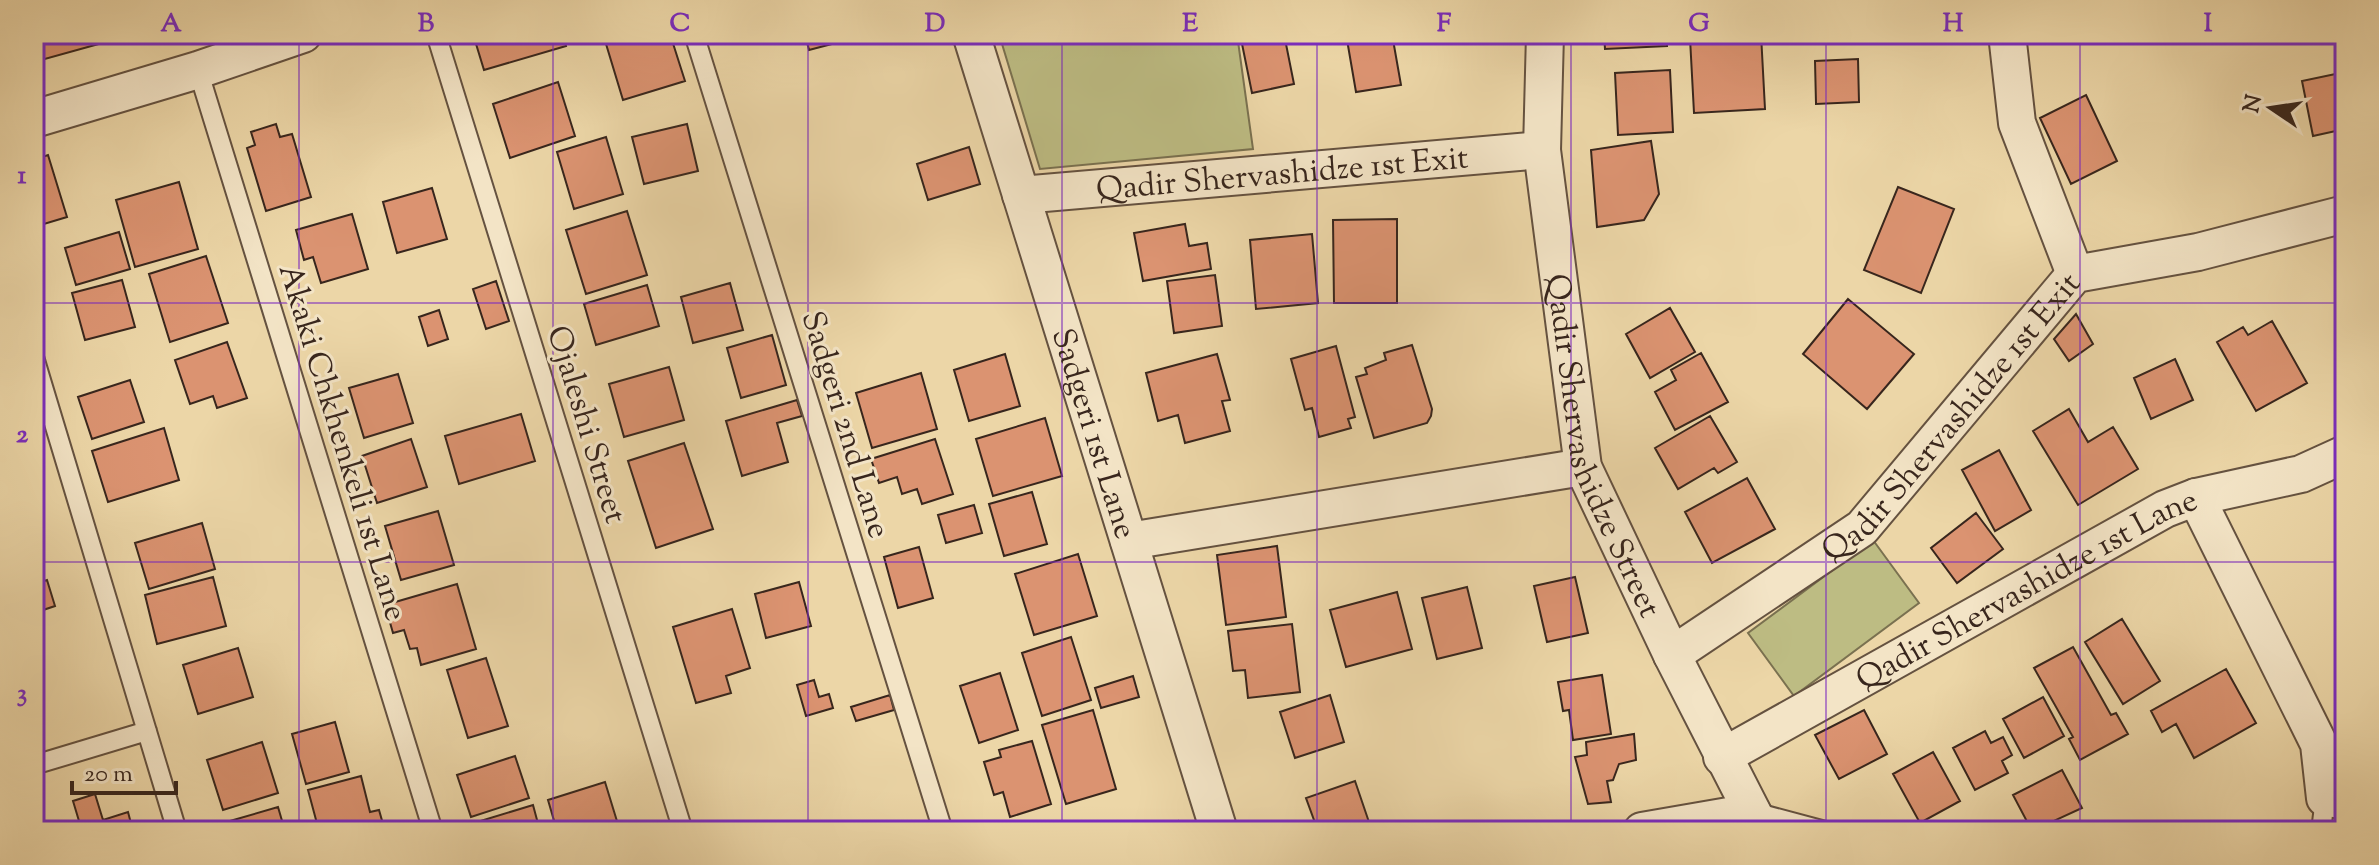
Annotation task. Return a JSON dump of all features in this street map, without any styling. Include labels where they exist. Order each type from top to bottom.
[{"type":"street","points":[[34,119],[198,70],[303,34]]},
{"type":"street","name":"Sadgeri 1st Lane","points":[[971,34],[1219,831]]},
{"type":"street","name":"Qadir Shervashidze Street","points":[[1545,34],[1542,150],[1583,467],[1722,757],[1757,821]]},
{"type":"street","points":[[2007,34],[2017,123],[2075,274]]},
{"type":"street","name":"Qadir Shervashidze 1st Exit","points":[[1021,195],[1542,150]]},
{"type":"street","name":"Qadir Shervashidze 1st Exit","points":[[1672,655],[1862,528],[2075,274],[2198,252],[2345,214]]},
{"type":"street","name":"Qadir Shervashidze 1st Lane","points":[[1722,757],[2165,509],[2196,497],[2301,474],[2345,454]]},
{"type":"street","points":[[1129,541],[1583,467]]},
{"type":"street","points":[[2196,497],[2319,744],[2330,810]]},
{"type":"street","points":[[1642,831],[1757,821]]},
{"type":"lane","name":"Ojaleshi Street","points":[[436,34],[683,831]]},
{"type":"lane","name":"Sadgeri 2nd Lane","points":[[694,34],[943,831]]},
{"type":"lane","name":"Akaki Chkhenkeli 1st Lane","points":[[198,70],[433,831]]},
{"type":"lane","points":[[34,357],[177,831]]},
{"type":"lane","points":[[34,765],[147,731]]},
{"type":"lane","points":[[1757,821],[1825,831]]},
{"type":"shaded area","points":[[999,34],[1237,34],[1253,149],[1040,169]]},
{"type":"shaded area","points":[[1873,540],[1919,603],[1794,696],[1748,633]]},
{"type":"building","points":[[34,34],[111,34],[113,40],[34,62]]},
{"type":"building","points":[[473,34],[563,34],[566,46],[484,70]]},
{"type":"building","points":[[603,34],[670,34],[685,81],[623,100]]},
{"type":"building","points":[[805,34],[870,34],[809,50]]},
{"type":"building","points":[[1240,34],[1284,34],[1294,84],[1252,93]]},
{"type":"building","points":[[1346,34],[1392,34],[1401,85],[1356,92]]},
{"type":"building","points":[[1604,34],[1666,34],[1667,46],[1605,49]]},
{"type":"building","points":[[1761,34],[1765,109],[1694,113],[1690,38]]},
{"type":"building","points":[[1858,59],[1859,102],[1816,104],[1815,61]]},
{"type":"building","points":[[1670,70],[1673,132],[1618,135],[1615,73]]},
{"type":"building","points":[[2345,72],[2345,129],[2313,136],[2302,81]]},
{"type":"building","points":[[558,82],[575,136],[510,158],[493,104]]},
{"type":"building","points":[[2086,95],[2117,161],[2071,184],[2040,118]]},
{"type":"building","points":[[276,124],[280,137],[292,134],[311,197],[266,211],[247,148],[255,145],[251,132]]},
{"type":"building","points":[[687,124],[698,171],[644,184],[632,137]]},
{"type":"building","points":[[606,137],[623,194],[574,209],[557,152]]},
{"type":"building","points":[[1651,141],[1659,194],[1644,220],[1597,227],[1591,150]]},
{"type":"building","points":[[969,147],[980,184],[928,200],[917,164]]},
{"type":"building","points":[[48,155],[67,217],[34,227],[34,160]]},
{"type":"building","points":[[179,182],[198,249],[135,267],[116,200]]},
{"type":"building","points":[[1898,187],[1954,209],[1921,293],[1864,270]]},
{"type":"building","points":[[432,188],[447,239],[397,253],[383,202]]},
{"type":"building","points":[[627,211],[647,275],[586,294],[566,230]]},
{"type":"building","points":[[352,214],[368,269],[321,283],[313,257],[304,260],[296,230]]},
{"type":"building","points":[[1397,219],[1397,303],[1334,303],[1333,220]]},
{"type":"building","points":[[1185,224],[1189,246],[1207,243],[1211,269],[1143,281],[1134,233]]},
{"type":"building","points":[[119,232],[130,269],[76,285],[65,248]]},
{"type":"building","points":[[1312,234],[1318,303],[1256,309],[1250,240]]},
{"type":"building","points":[[206,256],[228,323],[170,342],[149,274]]},
{"type":"building","points":[[1215,275],[1222,326],[1174,333],[1167,281]]},
{"type":"building","points":[[122,280],[135,327],[85,340],[72,293]]},
{"type":"building","points":[[496,281],[509,321],[486,329],[473,289]]},
{"type":"building","points":[[730,283],[743,330],[693,343],[681,297]]},
{"type":"building","points":[[647,285],[659,326],[596,345],[584,304]]},
{"type":"building","points":[[1848,299],[1914,354],[1867,409],[1803,354]]},
{"type":"building","points":[[1670,308],[1695,352],[1650,378],[1626,334]]},
{"type":"building","points":[[439,310],[448,339],[428,346],[419,317]]},
{"type":"building","points":[[2076,314],[2093,344],[2069,361],[2054,339]]},
{"type":"building","points":[[2272,321],[2307,383],[2256,411],[2217,342],[2243,327],[2248,335]]},
{"type":"building","points":[[772,335],[786,385],[741,398],[727,348]]},
{"type":"building","points":[[227,342],[247,398],[217,408],[213,396],[190,404],[175,360]]},
{"type":"building","points":[[1412,345],[1432,409],[1431,416],[1427,423],[1374,438],[1356,377],[1367,374],[1365,368],[1386,360],[1384,353]]},
{"type":"building","points":[[1336,346],[1355,417],[1348,419],[1351,428],[1319,437],[1312,408],[1305,410],[1291,359]]},
{"type":"building","points":[[1701,353],[1728,402],[1675,430],[1655,392],[1676,380],[1671,370]]},
{"type":"building","points":[[1005,354],[1020,406],[969,421],[954,370]]},
{"type":"building","points":[[1217,354],[1230,400],[1222,401],[1230,431],[1185,443],[1178,415],[1158,421],[1146,373]]},
{"type":"building","points":[[2175,359],[2193,400],[2151,419],[2134,378]]},
{"type":"building","points":[[669,367],[684,420],[624,437],[609,384]]},
{"type":"building","points":[[921,373],[937,429],[872,448],[856,393]]},
{"type":"building","points":[[398,374],[413,423],[364,438],[349,388]]},
{"type":"building","points":[[130,380],[144,422],[92,439],[78,397]]},
{"type":"building","points":[[797,400],[802,416],[777,423],[788,462],[742,476],[726,421]]},
{"type":"building","points":[[2069,409],[2088,442],[2113,427],[2138,469],[2078,505],[2033,431]]},
{"type":"building","points":[[521,414],[535,461],[459,484],[445,436]]},
{"type":"building","points":[[1710,416],[1737,462],[1718,473],[1714,468],[1678,489],[1655,448]]},
{"type":"building","points":[[1045,418],[1062,476],[993,496],[976,439]]},
{"type":"building","points":[[164,428],[179,480],[108,502],[92,451]]},
{"type":"building","points":[[411,439],[427,487],[377,503],[362,456]]},
{"type":"building","points":[[935,439],[953,494],[922,504],[917,489],[902,494],[897,477],[879,483],[871,459]]},
{"type":"building","points":[[684,443],[713,529],[656,548],[628,461]]},
{"type":"building","points":[[1999,450],[2031,510],[1995,531],[1962,470]]},
{"type":"building","points":[[1747,478],[1775,529],[1712,563],[1685,512]]},
{"type":"building","points":[[1032,492],[1047,544],[1004,556],[989,504]]},
{"type":"building","points":[[974,505],[982,533],[946,543],[938,515]]},
{"type":"building","points":[[438,511],[454,565],[401,580],[385,526]]},
{"type":"building","points":[[1976,513],[2003,549],[1957,583],[1931,548]]},
{"type":"building","points":[[202,523],[215,569],[149,589],[135,543]]},
{"type":"building","points":[[1277,546],[1286,617],[1226,625],[1217,555]]},
{"type":"building","points":[[919,547],[933,598],[898,608],[884,557]]},
{"type":"building","points":[[1078,554],[1097,616],[1034,635],[1015,574]]},
{"type":"building","points":[[213,577],[226,626],[157,644],[145,595]]},
{"type":"building","points":[[1575,577],[1588,633],[1547,642],[1534,586]]},
{"type":"building","points":[[34,580],[35,584],[47,580],[55,606],[34,613]]},
{"type":"building","points":[[799,582],[811,626],[766,638],[755,594]]},
{"type":"building","points":[[457,584],[476,649],[421,665],[417,648],[410,649],[404,630],[393,633],[385,605]]},
{"type":"building","points":[[1467,587],[1482,648],[1437,659],[1422,598]]},
{"type":"building","points":[[1397,592],[1412,649],[1346,667],[1330,610]]},
{"type":"building","points":[[732,609],[750,668],[726,676],[731,693],[696,703],[673,627]]},
{"type":"building","points":[[2122,619],[2160,681],[2123,704],[2085,642]]},
{"type":"building","points":[[2345,622],[2345,656],[2337,624]]},
{"type":"building","points":[[1292,624],[1300,692],[1248,698],[1245,670],[1233,671],[1228,631]]},
{"type":"building","points":[[1071,637],[1091,700],[1042,716],[1022,653]]},
{"type":"building","points":[[2073,647],[2111,715],[2116,713],[2128,734],[2080,760],[2069,739],[2073,737],[2034,668]]},
{"type":"building","points":[[238,648],[253,697],[198,714],[183,665]]},
{"type":"building","points":[[486,658],[508,726],[468,738],[447,670]]},
{"type":"building","points":[[2226,669],[2256,723],[2194,758],[2176,724],[2162,732],[2151,711]]},
{"type":"building","points":[[1000,673],[1018,730],[979,743],[960,686]]},
{"type":"building","points":[[1602,675],[1611,734],[1573,740],[1569,710],[1563,711],[1558,682]]},
{"type":"building","points":[[1133,676],[1139,697],[1101,708],[1095,688]]},
{"type":"building","points":[[814,680],[819,697],[829,694],[833,708],[806,716],[797,685]]},
{"type":"building","points":[[890,695],[894,710],[856,721],[851,707]]},
{"type":"building","points":[[1330,695],[1344,742],[1295,758],[1280,712]]},
{"type":"building","points":[[2043,697],[2064,736],[2024,758],[2003,719]]},
{"type":"building","points":[[1093,710],[1116,789],[1066,804],[1042,725]]},
{"type":"building","points":[[1864,710],[1887,754],[1839,779],[1815,735]]},
{"type":"building","points":[[335,722],[349,772],[306,784],[292,734]]},
{"type":"building","points":[[1985,731],[1991,743],[2003,737],[2012,755],[2002,761],[2008,773],[1975,790],[1953,748]]},
{"type":"building","points":[[1634,734],[1636,760],[1619,764],[1613,780],[1607,781],[1611,802],[1588,804],[1575,757],[1587,755],[1586,742]]},
{"type":"building","points":[[1032,741],[1051,804],[1010,817],[1003,792],[994,795],[984,762],[1001,757],[999,750]]},
{"type":"building","points":[[262,742],[278,793],[223,810],[207,760]]},
{"type":"building","points":[[1933,752],[1960,801],[1920,823],[1893,774]]},
{"type":"building","points":[[515,756],[529,798],[471,817],[457,775]]},
{"type":"building","points":[[2062,770],[2082,808],[2032,831],[2013,795]]},
{"type":"building","points":[[361,776],[370,812],[379,810],[385,831],[319,831],[308,790]]},
{"type":"building","points":[[1355,781],[1371,828],[1318,831],[1306,798]]},
{"type":"building","points":[[605,782],[620,831],[557,831],[548,800]]},
{"type":"building","points":[[95,794],[103,820],[128,812],[133,831],[82,831],[73,801]]},
{"type":"building","points":[[533,805],[540,831],[476,831],[474,823]]},
{"type":"building","points":[[278,807],[285,831],[233,831],[230,821]]},
{"type":"building","points":[[1178,821],[1181,831],[1160,831],[1158,827]]}]
